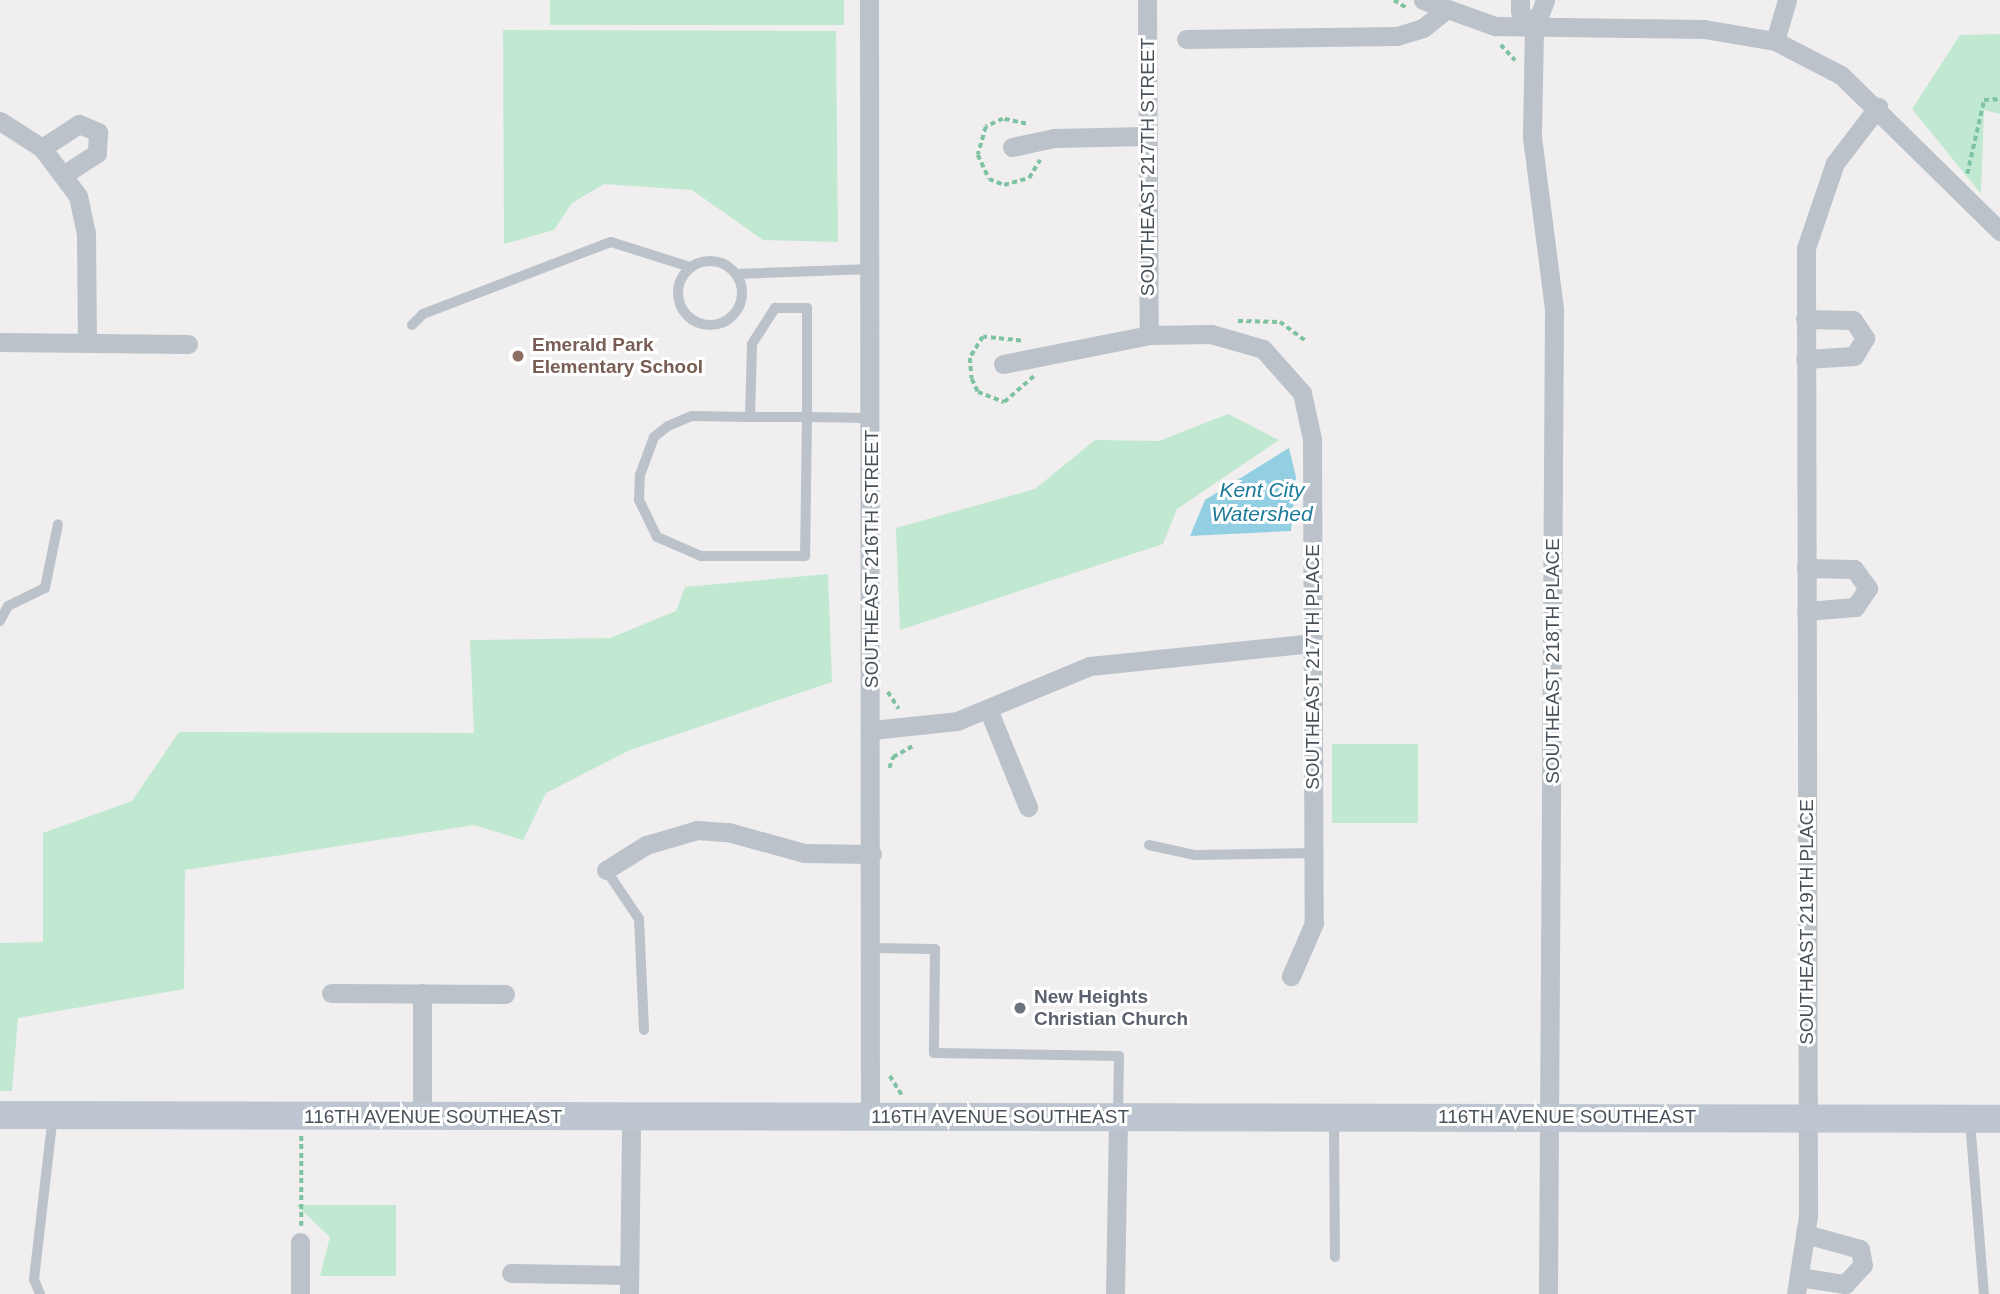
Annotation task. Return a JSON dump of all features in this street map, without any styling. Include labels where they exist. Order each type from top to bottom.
[{"type":"main road","name":"116TH AVENUE SOUTHEAST","points":[[0,1115],[631,1118],[1552,1115],[1808,1120],[2000,1119]]},
{"type":"street","name":"SOUTHEAST 216TH STREET","points":[[869,0],[872,418],[870,1117]]},
{"type":"street","name":"SOUTHEAST 217TH STREET","points":[[1147,0],[1149,335]]},
{"type":"street","points":[[1423,0],[1444,11],[1534,29],[1704,29],[1775,41],[1842,75],[1878,107],[1961,200],[2000,231]]},
{"type":"street","points":[[1520,0],[1520,11],[1534,29]]},
{"type":"street","points":[[1534,29],[1545,0]]},
{"type":"street","points":[[1775,41],[1787,0]]},
{"type":"street","points":[[1186,38],[1397,36],[1423,28],[1444,11]]},
{"type":"street","name":"SOUTHEAST 218TH PLACE","points":[[1534,29],[1532,137],[1553,309],[1552,1115],[1548,1294]]},
{"type":"street","name":"SOUTHEAST 219TH PLACE","points":[[1805,1234],[1860,1248],[1863,1265],[1845,1284],[1797,1286],[1805,1234],[1808,1120],[1805,319],[1812,220],[1835,163],[1878,107]]},
{"type":"street","points":[[0,121],[42,148],[65,174],[84,219],[87,343]]},
{"type":"street","points":[[42,148],[79,124],[98,132],[97,153],[65,174]]},
{"type":"street","points":[[1012,147],[1054,138],[1147,136]]},
{"type":"street","points":[[1805,319],[1853,320],[1865,338],[1853,356],[1805,359]]},
{"type":"street","points":[[1003,364],[1149,335]]},
{"type":"street","name":"SOUTHEAST 217TH PLACE","points":[[1149,335],[1229,336],[1277,361],[1302,393],[1311,421],[1314,923],[1291,976]]},
{"type":"street","points":[[0,342],[188,344]]},
{"type":"street","points":[[1806,568],[1854,569],[1868,588],[1855,607],[1806,611]]},
{"type":"street","points":[[872,730],[936,727],[988,709],[1031,685],[1090,666],[1312,643]]},
{"type":"street","points":[[988,709],[1028,807]]},
{"type":"street","points":[[606,870],[646,845],[697,830],[729,832],[804,853],[872,854]]},
{"type":"street","points":[[331,993],[505,994]]},
{"type":"street","points":[[422,993],[422,1117]]},
{"type":"street","points":[[512,1273],[629,1285],[631,1118]]},
{"type":"street","points":[[1115,1294],[1118,1118]]},
{"type":"street","points":[[300,1242],[300,1294]]},
{"type":"lane","points":[[412,326],[423,314],[611,242],[690,267],[714,261],[736,274],[871,269]]},
{"type":"lane","points":[[690,267],[678,289],[679,301],[705,326],[737,310],[736,274]]},
{"type":"lane","points":[[750,417],[752,344],[775,308],[807,308],[807,417],[805,556],[701,556],[657,537],[639,500],[645,455],[668,426],[701,416],[750,417],[807,417],[872,418]]},
{"type":"lane","points":[[0,621],[8,606],[45,588],[58,524]]},
{"type":"lane","points":[[1149,845],[1194,855],[1314,853]]},
{"type":"lane","points":[[606,870],[639,919],[644,1030]]},
{"type":"lane","points":[[871,948],[935,949],[934,1054],[1119,1056],[1118,1118]]},
{"type":"lane","points":[[40,1294],[34,1279],[53,1115]]},
{"type":"lane","points":[[1334,1116],[1335,1258]]},
{"type":"lane","points":[[1969,1119],[1984,1294]]},
{"type":"path","points":[[1961,200],[1984,100],[2000,99]]},
{"type":"path","points":[[1033,129],[1017,118],[986,127],[976,145],[983,167],[989,179],[1016,184],[1045,155]]},
{"type":"path","points":[[1225,318],[1280,322],[1306,341]]},
{"type":"path","points":[[1033,345],[1012,336],[983,337],[970,358],[978,392],[1004,402],[1047,369]]},
{"type":"path","points":[[888,677],[888,691],[902,714],[912,713]]},
{"type":"path","points":[[300,1242],[301,1116]]},
{"type":"green space","points":[[550,0],[844,0],[844,25],[550,25]]},
{"type":"green space","points":[[503,30],[836,31],[838,242],[763,240],[692,190],[604,184],[572,203],[554,230],[504,244]]},
{"type":"green space","points":[[2000,34],[2000,114],[1984,110],[1981,194],[1912,109],[1960,35]]},
{"type":"green space","points":[[1228,414],[1279,440],[1177,509],[1163,544],[900,630],[896,528],[1035,489],[1095,440],[1159,441]]},
{"type":"green space","points":[[828,574],[832,682],[630,750],[546,793],[523,840],[474,825],[185,870],[184,989],[18,1018],[12,1091],[0,1091],[0,943],[43,942],[43,833],[132,801],[179,732],[474,733],[470,640],[610,638],[676,611],[685,587]]},
{"type":"green space","points":[[1332,744],[1418,744],[1418,823],[1332,823]]},
{"type":"green space","points":[[296,1205],[396,1205],[396,1276],[320,1276],[330,1237]]},
{"type":"water","name":"Kent City Watershed","points":[[1289,448],[1296,477],[1291,531],[1190,536],[1205,500]]},
{"type":"place","name":"Emerald Park Elementary School","points":[[518,356]]},
{"type":"place","name":"New Heights Christian Church","points":[[1020,1008]]}]
